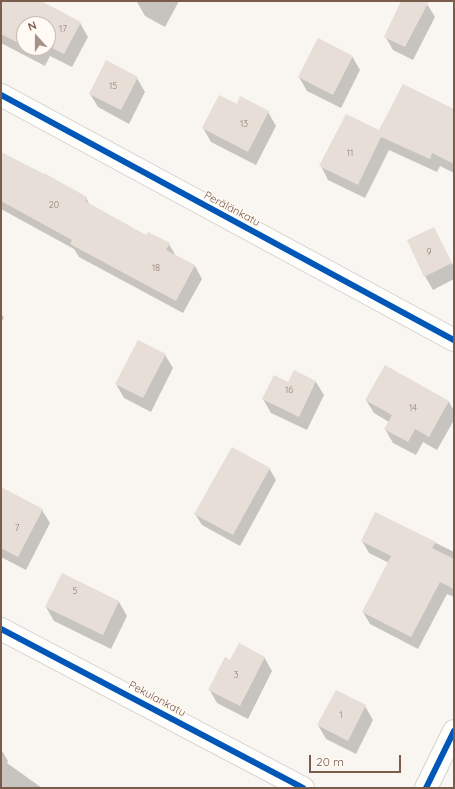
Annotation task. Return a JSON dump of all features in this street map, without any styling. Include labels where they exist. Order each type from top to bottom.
[{"type":"street","name":"Perälänkatu","points":[[1,95],[454,340]]},
{"type":"street","name":"Pekulankatu","points":[[1,629],[303,788]]},
{"type":"street","points":[[426,788],[454,731]]},
{"type":"building","points":[[1,1],[41,1],[81,22],[64,54],[56,50],[56,16],[16,16],[16,42],[1,34]]},
{"type":"building","points":[[401,1],[429,1],[405,47],[384,37]]},
{"type":"building","points":[[318,38],[353,56],[333,95],[298,77]]},
{"type":"building","points":[[106,60],[138,77],[121,110],[89,94]]},
{"type":"building","points":[[403,84],[454,109],[454,164],[432,153],[430,159],[381,137],[358,185],[319,166],[346,114],[379,130]]},
{"type":"building","points":[[219,95],[237,104],[240,96],[269,111],[248,152],[202,128]]},
{"type":"building","points":[[1,152],[44,173],[87,197],[85,201],[146,235],[148,232],[170,243],[166,250],[195,265],[176,301],[70,244],[72,240],[1,201]]},
{"type":"building","points":[[434,227],[452,263],[424,277],[407,240]]},
{"type":"building","points":[[138,340],[166,354],[143,398],[115,384]]},
{"type":"building","points":[[385,365],[449,401],[429,437],[415,429],[408,442],[384,429],[392,415],[365,400]]},
{"type":"building","points":[[294,370],[316,381],[299,417],[262,399],[274,375],[288,382]]},
{"type":"building","points":[[232,447],[270,468],[233,535],[194,514]]},
{"type":"building","points":[[1,487],[43,509],[18,557],[1,548]]},
{"type":"building","points":[[375,512],[436,542],[432,548],[454,559],[454,589],[440,582],[411,637],[362,612],[391,556],[361,541]]},
{"type":"building","points":[[62,573],[119,601],[103,635],[45,607]]},
{"type":"building","points":[[239,643],[265,657],[240,706],[208,690],[225,657],[230,660]]},
{"type":"building","points":[[336,690],[366,705],[348,741],[317,725]]},
{"type":"cycle path","points":[[1,95],[454,340]]},
{"type":"cycle path","points":[[1,629],[303,788]]},
{"type":"cycle path","points":[[426,788],[454,731]]}]
